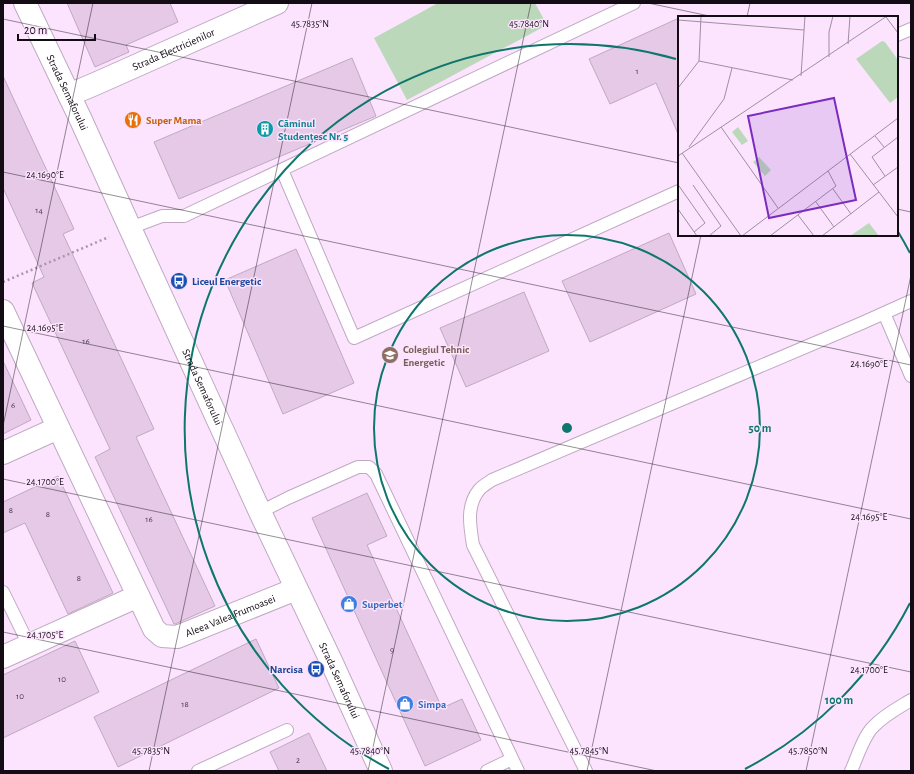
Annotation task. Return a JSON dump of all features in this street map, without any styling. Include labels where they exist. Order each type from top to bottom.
[{"type":"street","name":"Strada Semaforului","points":[[25,3],[81,120],[260,512],[332,663],[381,771]]},
{"type":"street","name":"Strada Electricienilor","points":[[69,95],[277,3]]},
{"type":"street","name":"Aleea Valea Frumoasei","points":[[3,311],[154,629],[162,636],[177,637],[296,589]]},
{"type":"street","points":[[3,452],[58,428]]},
{"type":"street","points":[[3,657],[138,596]]},
{"type":"lane","points":[[130,228],[162,216],[184,216],[634,3]]},
{"type":"lane","points":[[898,35],[911,29]]},
{"type":"lane","points":[[282,170],[354,338],[678,191]]},
{"type":"lane","points":[[586,771],[473,545],[469,523],[471,504],[479,489],[492,480],[911,301]]},
{"type":"lane","points":[[884,313],[911,376]]},
{"type":"lane","points":[[260,512],[288,498],[358,468],[369,467],[376,474],[518,771]]},
{"type":"lane","points":[[3,592],[30,645]]},
{"type":"lane","points":[[851,771],[863,743],[872,728],[883,718],[911,700]]},
{"type":"lane","points":[[198,771],[287,730]]},
{"type":"lane","points":[[487,771],[512,759]]},
{"type":"path","points":[[3,282],[130,228]]},
{"type":"green space","points":[[438,3],[535,3],[547,25],[407,100],[374,38]]},
{"type":"building","points":[[67,3],[170,3],[178,22],[126,45],[129,52],[95,67]]},
{"type":"building","points":[[678,18],[678,134],[656,83],[610,104],[589,59]]},
{"type":"building","name":"Căminul Studențesc Nr. 5","points":[[352,58],[376,116],[179,199],[154,142]]},
{"type":"building","points":[[3,76],[74,229],[63,234],[154,429],[136,437],[215,606],[175,624],[95,457],[110,449],[32,283],[44,277],[3,188]]},
{"type":"building","points":[[669,233],[696,294],[590,342],[562,281]]},
{"type":"building","points":[[296,249],[354,383],[283,414],[225,280]]},
{"type":"building","points":[[524,292],[549,351],[466,387],[440,328]]},
{"type":"building","points":[[3,361],[31,420],[3,434]]},
{"type":"building","points":[[58,476],[113,593],[68,614],[25,523],[3,533],[3,502]]},
{"type":"building","points":[[367,493],[387,536],[367,545],[442,708],[462,699],[481,740],[425,766],[312,518]]},
{"type":"building","points":[[256,639],[279,688],[118,767],[94,717]]},
{"type":"building","points":[[75,641],[99,692],[3,738],[3,675]]},
{"type":"building","points":[[309,733],[327,771],[279,771],[270,752]]},
{"type":"place","name":"Super Mama","points":[[133,120]]},
{"type":"place","name":"Căminul Studențesc Nr. 5","points":[[265,129]]},
{"type":"place","name":"Liceul Energetic","points":[[179,281]]},
{"type":"place","name":"Colegiul Tehnic Energetic","points":[[390,355]]},
{"type":"place","name":"Superbet","points":[[349,604]]},
{"type":"place","name":"Narcisa","points":[[316,669]]},
{"type":"place","name":"Simpa","points":[[405,704]]}]
